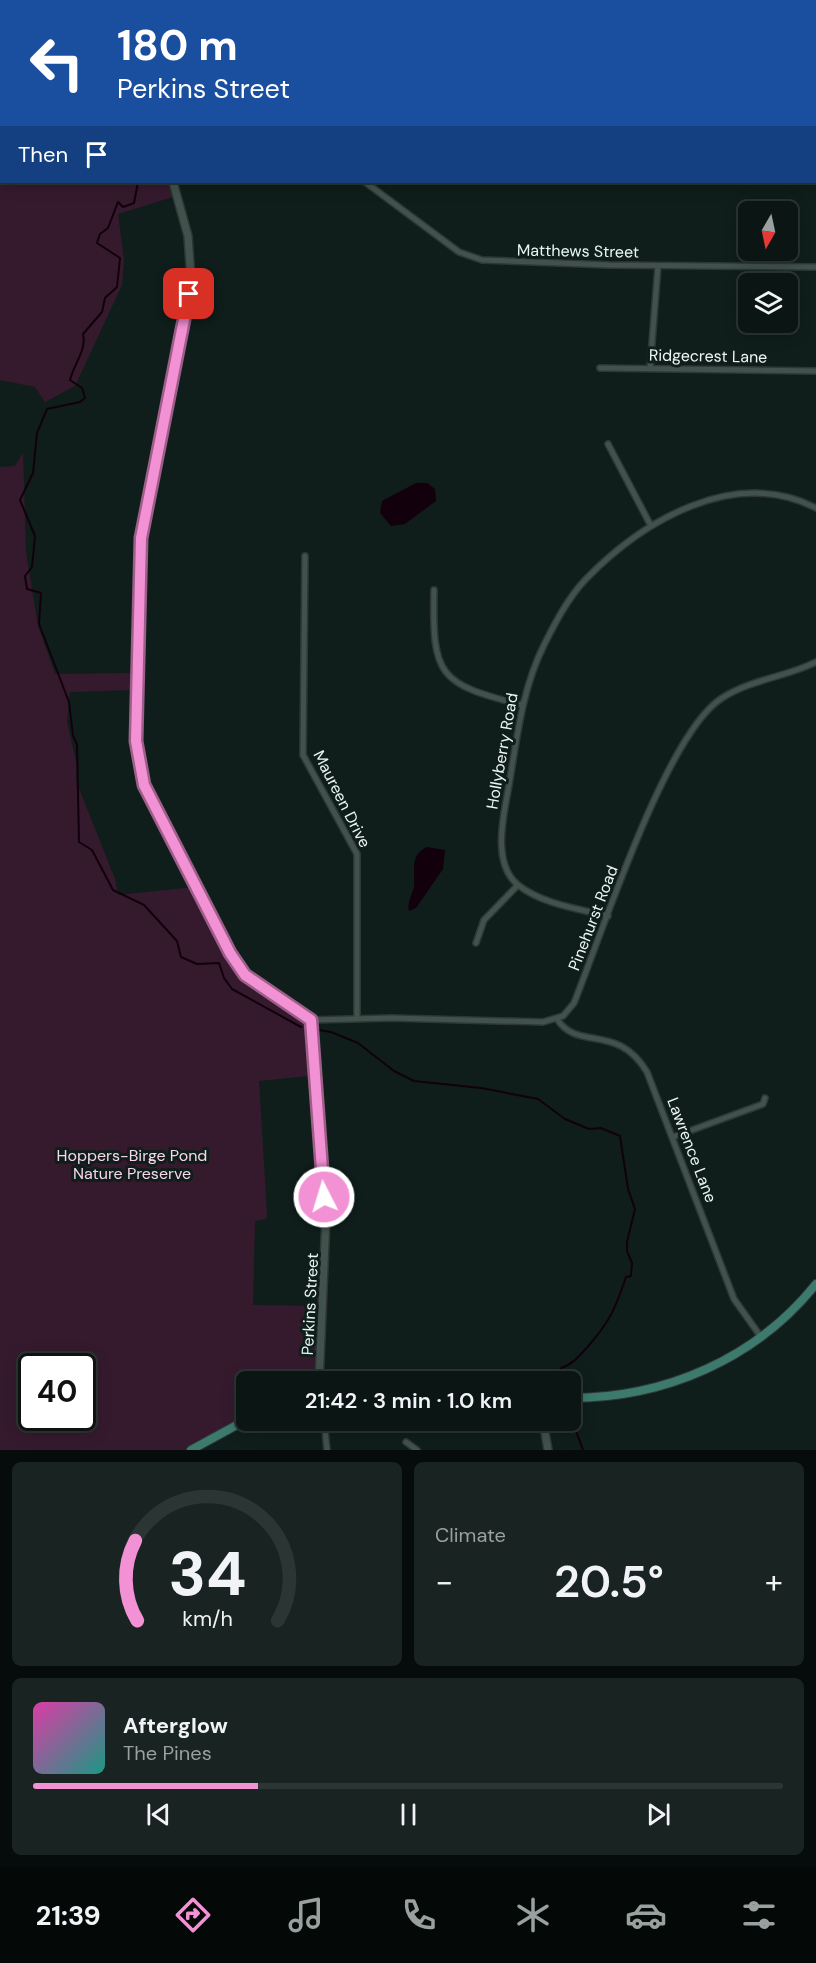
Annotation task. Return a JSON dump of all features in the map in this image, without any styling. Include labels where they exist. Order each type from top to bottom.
[{"type":"main road","points":[[581,1398],[611,1397],[664,1386],[718,1365],[761,1337],[816,1284]]},
{"type":"main road","points":[[191,1450],[236,1425]]},
{"type":"street","points":[[173,183],[188,236],[191,279],[141,538],[136,741],[144,785],[230,953],[245,975],[311,1020],[357,1018],[535,1022],[557,1019]]},
{"type":"street","name":"Matthews Street","points":[[366,183],[459,252],[482,260],[658,266],[816,267]]},
{"type":"street","points":[[650,368],[658,266]]},
{"type":"street","name":"Ridgecrest Lane","points":[[600,368],[816,370]]},
{"type":"street","points":[[608,444],[651,526]]},
{"type":"street","name":"Hollyberry Road","points":[[518,885],[508,870],[502,853],[502,830],[522,705],[543,646],[584,582],[617,550],[651,526],[700,501],[743,493],[779,495],[816,508]]},
{"type":"street","name":"Maureen Drive","points":[[305,556],[303,755],[357,854],[357,1018]]},
{"type":"street","points":[[434,590],[435,650],[446,675],[473,692],[522,705]]},
{"type":"street","name":"Pinehurst Road","points":[[557,1019],[569,1011],[574,1003],[650,812],[685,741],[704,713],[722,698],[745,686],[816,662]]},
{"type":"street","points":[[476,943],[484,920],[518,885],[549,901],[608,916]]},
{"type":"street","name":"Lawrence Lane","points":[[557,1019],[564,1029],[574,1035],[612,1041],[634,1054],[648,1072],[734,1299],[761,1337]]},
{"type":"street","name":"Perkins Street","points":[[311,1020],[326,1229],[320,1371]]},
{"type":"street","points":[[673,1137],[763,1104],[765,1098]]},
{"type":"street","points":[[325,1431],[327,1450]]},
{"type":"street","points":[[545,1431],[548,1450]]},
{"type":"street","points":[[406,1442],[417,1450]]},
{"type":"green space","points":[[0,183],[170,183],[176,196],[118,214],[124,260],[122,285],[75,386],[45,402],[35,387],[0,380]]},
{"type":"green space","name":"Hoppers-Birge Pond Nature Preserve","points":[[23,453],[26,552],[38,626],[55,674],[130,673],[130,690],[70,692],[67,722],[77,766],[76,781],[115,879],[118,895],[194,887],[245,975],[311,1020],[314,1071],[308,1071],[308,1076],[259,1081],[267,1213],[266,1219],[255,1221],[253,1305],[323,1306],[322,1371],[236,1371],[236,1425],[191,1450],[0,1450],[0,467],[15,466]]},
{"type":"shaded area","points":[[416,483],[427,483],[435,489],[436,501],[405,524],[391,526],[380,513],[382,501]]},
{"type":"shaded area","points":[[427,847],[445,850],[443,869],[416,908],[409,911],[409,902],[414,887],[415,859]]},
{"type":"waterway","points":[[138,183],[134,203],[123,207],[118,202],[108,228],[100,234],[97,243],[120,258],[117,287],[105,298],[102,312],[83,334],[82,351],[70,380],[82,388],[85,398],[80,402],[47,409],[37,433],[33,473],[20,500],[35,536],[32,567],[25,576],[27,589],[41,593],[39,624],[69,702],[73,736],[77,744],[79,842],[92,850],[113,890],[144,905],[177,941],[181,957],[197,964],[219,963],[224,978],[232,989],[301,1027]]},
{"type":"waterway","points":[[319,1030],[331,1032],[358,1043],[394,1071],[414,1081],[481,1088],[538,1099],[565,1119],[589,1129],[601,1128],[620,1136],[628,1189],[635,1209],[627,1242],[627,1251],[632,1263],[631,1276],[626,1277],[616,1305],[603,1327],[577,1358],[560,1371]]},
{"type":"waterway","points":[[576,1431],[583,1450]]},
{"type":"route","points":[[189,294],[141,538],[135,708],[136,741],[144,785],[206,912],[230,953],[245,975],[266,992],[311,1020],[324,1197]]}]
